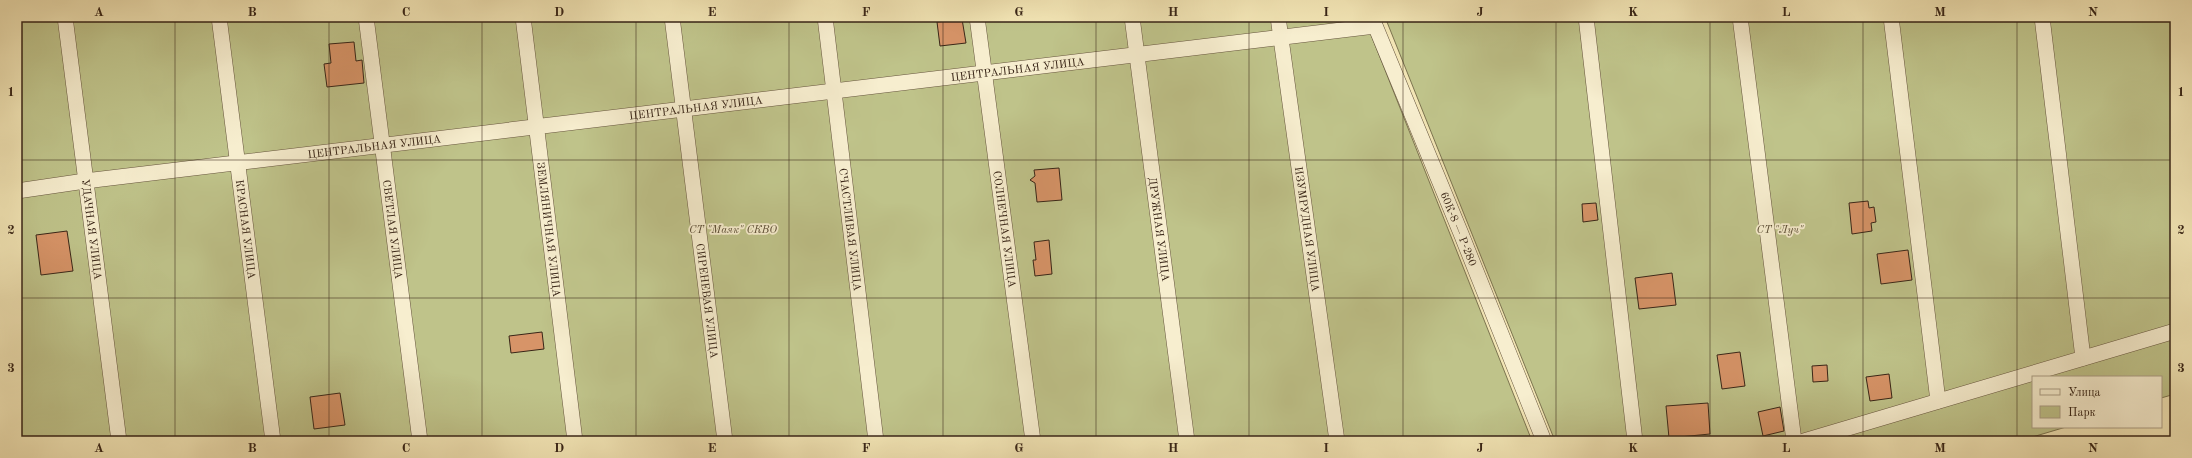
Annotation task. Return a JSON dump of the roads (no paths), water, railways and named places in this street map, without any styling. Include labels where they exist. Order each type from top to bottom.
[{"type":"street","name":"УДАЧНАЯ УЛИЦА","points":[[65,17],[119,441]]},
{"type":"street","name":"КРАСНАЯ УЛИЦА","points":[[219,17],[273,441]]},
{"type":"street","name":"СВЕТЛАЯ УЛИЦА","points":[[366,17],[420,441]]},
{"type":"street","name":"ЗЕМЛЯНИЧНАЯ УЛИЦА","points":[[522,17],[575,441]]},
{"type":"street","name":"СИРЕНЕВАЯ УЛИЦА","points":[[672,17],[725,441]]},
{"type":"street","name":"СЧАСТЛИВАЯ УЛИЦА","points":[[825,17],[876,441]]},
{"type":"street","name":"СОЛНЕЧНАЯ УЛИЦА","points":[[977,17],[1033,441]]},
{"type":"street","name":"ДРУЖНАЯ УЛИЦА","points":[[1132,17],[1187,441]]},
{"type":"street","name":"ИЗУМРУДНАЯ УЛИЦА","points":[[1278,17],[1337,441]]},
{"type":"street","points":[[1586,17],[1635,441]]},
{"type":"street","points":[[1740,17],[1794,441]]},
{"type":"street","points":[[1891,17],[1938,401]]},
{"type":"street","points":[[2042,17],[2083,358]]},
{"type":"street","name":"ЦЕНТРАЛЬНАЯ УЛИЦА","points":[[17,191],[85,181],[382,145],[1281,38],[1373,22]]},
{"type":"street","name":"60К-8 — Р-280","points":[[1373,22],[1462,236],[1544,441]]},
{"type":"street","points":[[1804,441],[2175,331]]},
{"type":"park label","name":"СТ \"Маяк\" СКВО","points":[[733,229]]},
{"type":"park label","name":"СТ \"Луч\"","points":[[1780,229]]}]
